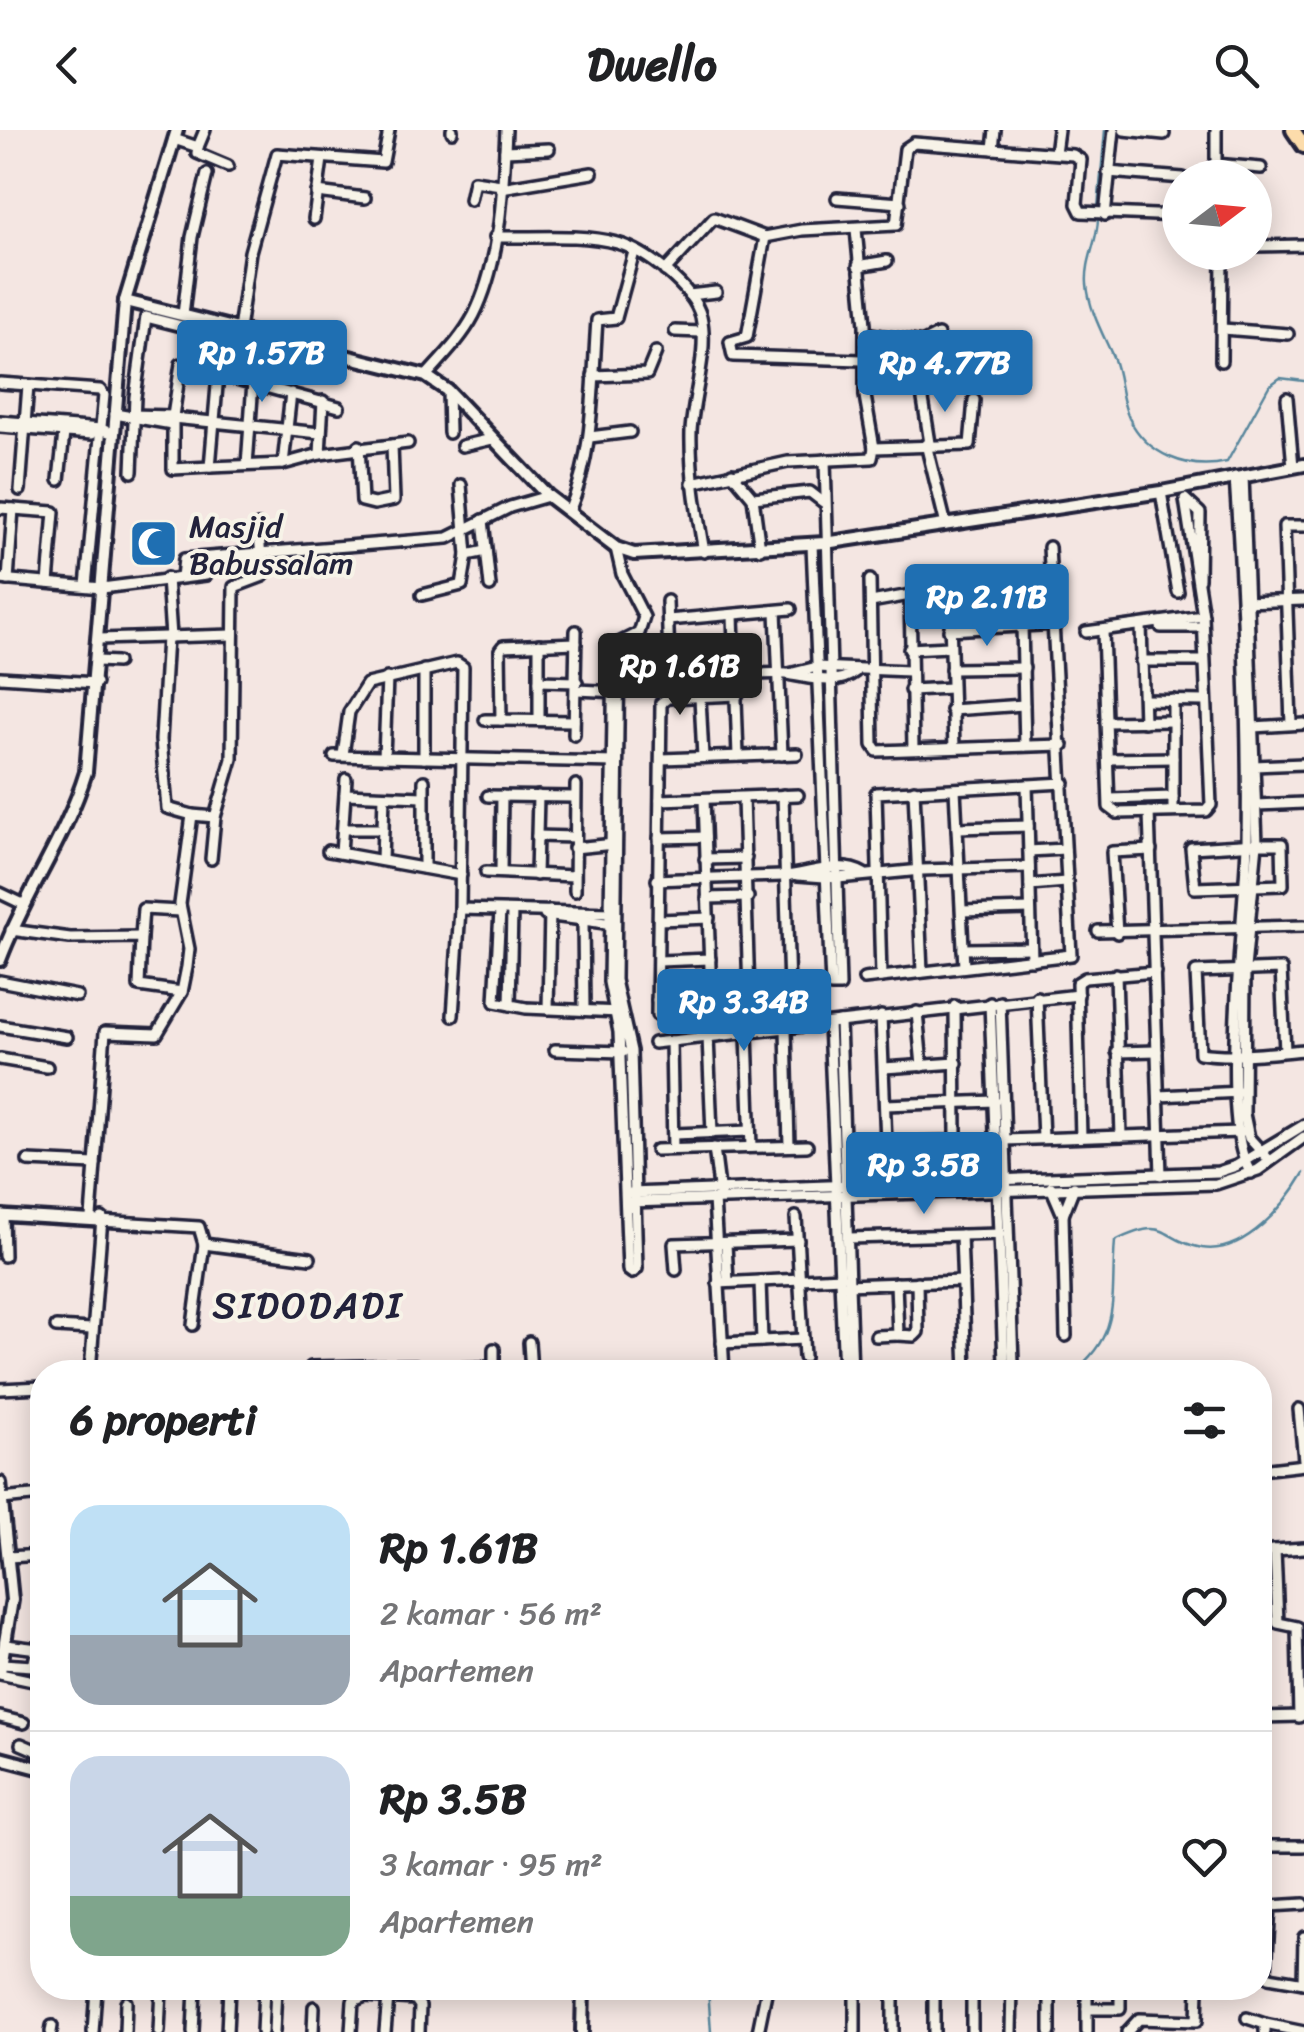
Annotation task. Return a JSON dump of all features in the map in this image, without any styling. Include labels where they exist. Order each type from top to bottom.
[{"type":"main road","points":[[1293,130],[1304,146]]},
{"type":"street","points":[[205,130],[197,153],[228,166]]},
{"type":"street","points":[[265,145],[278,154],[383,162],[388,130]]},
{"type":"street","points":[[426,376],[474,316],[496,237],[506,130]]},
{"type":"street","points":[[993,148],[995,130]]},
{"type":"street","points":[[1055,153],[1058,130]]},
{"type":"street","points":[[1104,215],[1114,130]]},
{"type":"street","points":[[1124,130],[1164,134]]},
{"type":"street","points":[[1215,160],[1216,130]]},
{"type":"street","points":[[132,472],[126,416],[130,303],[175,135],[198,147]]},
{"type":"street","points":[[664,271],[714,218],[766,236],[896,225],[908,144],[1055,153],[1081,160],[1076,204],[1081,212],[1090,216],[1162,216]]},
{"type":"street","points":[[505,151],[549,149]]},
{"type":"street","points":[[239,330],[250,252],[278,154]]},
{"type":"street","points":[[314,218],[322,159]]},
{"type":"street","points":[[1108,172],[1162,176]]},
{"type":"street","points":[[470,200],[474,180],[501,187],[592,173]]},
{"type":"street","points":[[182,315],[192,237],[207,174]]},
{"type":"street","points":[[317,192],[364,198]]},
{"type":"street","points":[[837,198],[900,203]]},
{"type":"street","points":[[692,482],[788,462],[872,458],[874,448],[862,360],[864,333],[856,229]]},
{"type":"street","points":[[766,236],[753,323],[747,337],[730,342],[734,356],[862,360]]},
{"type":"street","points":[[496,237],[594,239],[634,252],[664,271],[688,295],[701,316],[691,432],[692,482],[704,552]]},
{"type":"street","points":[[1272,246],[1304,245]]},
{"type":"street","points":[[568,512],[581,483],[590,437],[597,320],[615,320],[634,252]]},
{"type":"street","points":[[858,266],[887,261]]},
{"type":"street","points":[[1220,361],[1222,270]]},
{"type":"street","points":[[688,295],[716,292]]},
{"type":"street","points":[[130,303],[426,376],[448,390],[548,496],[616,548],[647,554],[812,545],[1161,492],[1184,494],[1239,477],[1298,466],[1287,398]]},
{"type":"street","points":[[25,426],[64,433],[106,432],[126,416],[146,318],[336,365]]},
{"type":"street","points":[[1222,329],[1288,334]]},
{"type":"street","points":[[675,331],[701,332]]},
{"type":"street","points":[[864,333],[922,343],[938,335]]},
{"type":"street","points":[[593,376],[647,374],[656,352]]},
{"type":"street","points":[[339,408],[181,364],[173,419],[173,469],[283,464],[359,446],[408,442]]},
{"type":"street","points":[[210,467],[218,374]]},
{"type":"street","points":[[247,465],[253,382]]},
{"type":"street","points":[[0,383],[103,392],[106,432],[101,517],[101,662],[81,787],[19,902],[0,960]]},
{"type":"street","points":[[20,490],[28,384]]},
{"type":"street","points":[[448,390],[449,433]]},
{"type":"street","points":[[283,464],[291,393]]},
{"type":"street","points":[[922,393],[928,443],[946,525]]},
{"type":"street","points":[[874,448],[972,444],[974,400]]},
{"type":"street","points":[[320,454],[324,401]]},
{"type":"street","points":[[126,416],[320,433]]},
{"type":"street","points":[[0,424],[106,432]]},
{"type":"street","points":[[590,437],[630,432]]},
{"type":"street","points":[[60,480],[64,433]]},
{"type":"street","points":[[462,446],[492,439]]},
{"type":"street","points":[[359,446],[362,501],[374,504],[394,500],[392,446]]},
{"type":"street","points":[[825,460],[834,987]]},
{"type":"street","points":[[732,473],[753,498],[760,550]]},
{"type":"street","points":[[1239,477],[1252,844]]},
{"type":"street","points":[[422,594],[462,585],[467,555],[461,484]]},
{"type":"street","points":[[753,498],[810,492],[823,502]]},
{"type":"street","points":[[1161,492],[1178,592]]},
{"type":"street","points":[[1103,632],[1110,807],[1117,814],[1206,811],[1211,805],[1203,622],[1184,494]]},
{"type":"street","points":[[182,577],[182,560],[448,538],[483,520],[548,496]]},
{"type":"street","points":[[0,508],[54,506],[48,583]]},
{"type":"street","points":[[13,509],[4,579],[100,587],[208,574],[207,558]]},
{"type":"street","points":[[483,520],[490,586]]},
{"type":"street","points":[[212,859],[215,817],[232,759],[234,587],[262,580],[258,526]]},
{"type":"street","points":[[1290,724],[1284,526],[1304,526]]},
{"type":"street","points":[[812,545],[831,873]]},
{"type":"street","points":[[864,979],[1072,954],[1050,547]]},
{"type":"street","points":[[616,548],[622,574],[644,617],[639,633],[620,643],[613,848],[615,980],[625,1052],[636,1269],[632,1273],[628,1270],[630,1198]]},
{"type":"street","points":[[467,555],[486,551]]},
{"type":"street","points":[[167,578],[169,637],[162,740],[167,808],[215,817]]},
{"type":"street","points":[[870,580],[873,746],[877,751],[1063,745]]},
{"type":"street","points":[[872,602],[949,588],[1052,583]]},
{"type":"street","points":[[949,588],[954,748]]},
{"type":"street","points":[[910,595],[913,749]]},
{"type":"street","points":[[1244,602],[1304,600]]},
{"type":"street","points":[[666,601],[669,660]]},
{"type":"street","points":[[1244,602],[1256,806],[1241,968],[1240,1092],[1242,1162],[1251,1174]]},
{"type":"street","points":[[668,620],[791,609]]},
{"type":"street","points":[[776,611],[784,674],[782,755]]},
{"type":"street","points":[[733,616],[738,756]]},
{"type":"street","points":[[1086,632],[1203,622]]},
{"type":"street","points":[[949,630],[1057,624]]},
{"type":"street","points":[[1022,626],[1025,746]]},
{"type":"street","points":[[1144,626],[1144,722]]},
{"type":"street","points":[[99,638],[233,635]]},
{"type":"street","points":[[501,720],[501,648],[576,637],[574,734]]},
{"type":"street","points":[[539,644],[540,720]]},
{"type":"street","points":[[909,648],[950,648]]},
{"type":"street","points":[[649,660],[737,657]]},
{"type":"street","points":[[698,658],[703,757]]},
{"type":"street","points":[[1142,662],[1204,661]]},
{"type":"street","points":[[101,662],[118,662]]},
{"type":"street","points":[[453,1016],[464,759],[462,667],[457,663],[387,678],[367,684],[357,696],[338,756],[464,759],[615,762]]},
{"type":"street","points":[[738,676],[829,667],[856,672],[909,671]]},
{"type":"street","points":[[951,669],[1024,668]]},
{"type":"street","points":[[424,670],[424,758]]},
{"type":"street","points":[[784,674],[818,680],[856,672]]},
{"type":"street","points":[[0,677],[96,682]]},
{"type":"street","points":[[384,757],[387,678]]},
{"type":"street","points":[[539,680],[616,692]]},
{"type":"street","points":[[910,690],[951,688]]},
{"type":"street","points":[[657,1015],[660,703],[668,698],[738,695]]},
{"type":"street","points":[[1144,700],[1205,701]]},
{"type":"street","points":[[1172,700],[1173,811]]},
{"type":"street","points":[[951,710],[1024,705]]},
{"type":"street","points":[[485,720],[574,721]]},
{"type":"street","points":[[1106,722],[1173,721]]},
{"type":"street","points":[[1253,727],[1304,724]]},
{"type":"street","points":[[662,759],[797,754]]},
{"type":"street","points":[[1109,759],[1173,758]]},
{"type":"street","points":[[1251,766],[1304,764]]},
{"type":"street","points":[[341,854],[346,779]]},
{"type":"street","points":[[424,780],[424,868]]},
{"type":"street","points":[[881,977],[876,793],[1064,784]]},
{"type":"street","points":[[575,891],[576,785]]},
{"type":"street","points":[[1026,785],[1032,960]]},
{"type":"street","points":[[914,790],[921,870],[922,972]]},
{"type":"street","points":[[955,790],[964,967]]},
{"type":"street","points":[[345,794],[423,798]]},
{"type":"street","points":[[783,795],[790,988]]},
{"type":"street","points":[[660,800],[798,795]]},
{"type":"street","points":[[382,860],[384,796]]},
{"type":"street","points":[[488,796],[575,797]]},
{"type":"street","points":[[501,872],[502,796]]},
{"type":"street","points":[[536,874],[538,796]]},
{"type":"street","points":[[1110,799],[1173,797]]},
{"type":"street","points":[[743,798],[750,994]]},
{"type":"street","points":[[704,799],[711,997]]},
{"type":"street","points":[[1256,806],[1304,803]]},
{"type":"street","points":[[1149,812],[1161,1136],[1158,1179]]},
{"type":"street","points":[[90,1360],[97,1218],[93,1164],[105,1032],[157,1034],[180,991],[189,949],[180,910],[192,814]]},
{"type":"street","points":[[957,828],[1028,826]]},
{"type":"street","points":[[344,829],[383,829]]},
{"type":"street","points":[[537,836],[592,848],[613,848]]},
{"type":"street","points":[[659,838],[705,837]]},
{"type":"street","points":[[1252,844],[1282,844],[1284,883],[1194,888],[1190,852],[1193,847],[1252,844]]},
{"type":"street","points":[[1029,850],[1065,849]]},
{"type":"street","points":[[1117,932],[1112,852],[1151,850]]},
{"type":"street","points":[[328,851],[461,874]]},
{"type":"street","points":[[706,858],[746,858]]},
{"type":"street","points":[[657,880],[1029,867]]},
{"type":"street","points":[[486,872],[574,876]]},
{"type":"street","points":[[1030,885],[1066,882]]},
{"type":"street","points":[[0,893],[19,902]]},
{"type":"street","points":[[707,898],[748,897]]},
{"type":"street","points":[[460,909],[613,919]]},
{"type":"street","points":[[962,911],[1030,909]]},
{"type":"street","points":[[180,910],[142,911],[139,986],[180,991]]},
{"type":"street","points":[[500,911],[494,998],[510,1005],[620,1012]]},
{"type":"street","points":[[510,1005],[512,912]]},
{"type":"street","points":[[547,914],[584,921],[613,919]]},
{"type":"street","points":[[547,914],[548,1009]]},
{"type":"street","points":[[658,920],[709,918]]},
{"type":"street","points":[[584,921],[584,1010]]},
{"type":"street","points":[[1098,932],[1304,926]]},
{"type":"street","points":[[11,930],[70,938],[141,937]]},
{"type":"street","points":[[964,949],[1031,948]]},
{"type":"street","points":[[658,960],[710,959]]},
{"type":"street","points":[[1285,1051],[1283,971],[1241,968],[1194,974],[1197,1050],[1203,1054],[1240,1054],[1304,1050]]},
{"type":"street","points":[[1081,1137],[1077,983],[1086,978],[1155,972]]},
{"type":"street","points":[[1116,974],[1121,1136]]},
{"type":"street","points":[[0,981],[77,996]]},
{"type":"street","points":[[657,1000],[806,988]]},
{"type":"street","points":[[654,1043],[1078,994]]},
{"type":"street","points":[[1037,997],[1043,1138]]},
{"type":"street","points":[[996,1002],[1001,1184],[1013,1360]]},
{"type":"street","points":[[881,1016],[886,1143],[934,1142],[955,1138],[956,1006]]},
{"type":"street","points":[[916,1012],[922,1066]]},
{"type":"street","points":[[835,1023],[844,1360]]},
{"type":"street","points":[[0,1026],[68,1037]]},
{"type":"street","points":[[786,1030],[790,1146]]},
{"type":"street","points":[[747,1034],[750,1146]]},
{"type":"street","points":[[708,1038],[712,1133]]},
{"type":"street","points":[[671,1042],[673,1149]]},
{"type":"street","points":[[555,1050],[625,1052]]},
{"type":"street","points":[[1117,1052],[1157,1051]]},
{"type":"street","points":[[0,1073],[1,1059],[47,1067]]},
{"type":"street","points":[[884,1068],[957,1064]]},
{"type":"street","points":[[1159,1096],[1240,1092]]},
{"type":"street","points":[[886,1105],[998,1101]]},
{"type":"street","points":[[998,1101],[1004,1140],[1000,1234],[1004,1360]]},
{"type":"street","points":[[1001,1184],[1074,1187],[1224,1171],[1304,1125]]},
{"type":"street","points":[[674,1134],[750,1131]]},
{"type":"street","points":[[1004,1140],[1243,1132],[1270,1160]]},
{"type":"street","points":[[630,1198],[1158,1179],[1228,1182],[1251,1174],[1304,1137]]},
{"type":"street","points":[[656,1150],[807,1146]]},
{"type":"street","points":[[714,1148],[714,1195],[723,1282],[723,1360]]},
{"type":"street","points":[[28,1161],[93,1164]]},
{"type":"street","points":[[1063,1215],[1074,1187]]},
{"type":"street","points":[[1051,1188],[1063,1215],[1066,1336]]},
{"type":"street","points":[[842,1189],[849,1238],[844,1283],[851,1360]]},
{"type":"street","points":[[4,1256],[1,1215],[199,1227],[204,1244],[193,1325]]},
{"type":"street","points":[[796,1217],[804,1357]]},
{"type":"street","points":[[849,1238],[1000,1234]]},
{"type":"street","points":[[961,1236],[969,1360]]},
{"type":"street","points":[[676,1270],[674,1244],[798,1240]]},
{"type":"street","points":[[204,1244],[310,1258]]},
{"type":"street","points":[[760,1281],[762,1340]]},
{"type":"street","points":[[723,1282],[962,1281]]},
{"type":"street","points":[[876,1336],[918,1332],[917,1282]]},
{"type":"street","points":[[896,1283],[898,1335]]},
{"type":"street","points":[[56,1327],[90,1328]]},
{"type":"street","points":[[722,1342],[803,1339]]},
{"type":"street","points":[[529,1342],[530,1360]]},
{"type":"street","points":[[494,1349],[494,1360]]},
{"type":"street","points":[[310,1352],[310,1360]]},
{"type":"street","points":[[0,1389],[30,1388]]},
{"type":"street","points":[[1272,1468],[1304,1462],[1299,1409]]},
{"type":"street","points":[[0,1483],[12,1611],[1,1670]]},
{"type":"street","points":[[2,1499],[30,1496]]},
{"type":"street","points":[[1272,1550],[1304,1548]]},
{"type":"street","points":[[1272,1717],[1302,1716],[1298,1627],[1278,1623],[1275,1550]]},
{"type":"street","points":[[8,1557],[30,1556]]},
{"type":"street","points":[[0,1606],[12,1611]]},
{"type":"street","points":[[6,1645],[30,1648]]},
{"type":"street","points":[[1,1670],[30,1666]]},
{"type":"street","points":[[1,1670],[30,1679]]},
{"type":"street","points":[[0,1717],[24,1723]]},
{"type":"street","points":[[21,1744],[30,1748]]},
{"type":"street","points":[[0,1758],[30,1766]]},
{"type":"street","points":[[1272,1846],[1304,1846]]},
{"type":"street","points":[[1272,1906],[1304,1904]]},
{"type":"street","points":[[1272,1978],[1304,1983],[1304,1936]]},
{"type":"street","points":[[93,2032],[95,2000]]},
{"type":"street","points":[[158,2032],[160,2000]]},
{"type":"street","points":[[193,2032],[194,2000]]},
{"type":"street","points":[[227,2032],[229,2000]]},
{"type":"street","points":[[262,2032],[263,2000]]},
{"type":"street","points":[[274,2032],[275,2000]]},
{"type":"street","points":[[352,2032],[356,2000]]},
{"type":"street","points":[[386,2032],[387,2000]]},
{"type":"street","points":[[413,2000],[419,2002],[419,2032]]},
{"type":"street","points":[[582,2000],[582,2032]]},
{"type":"street","points":[[758,2032],[765,2000]]},
{"type":"street","points":[[855,2000],[855,2032]]},
{"type":"street","points":[[892,2032],[893,2000]]},
{"type":"street","points":[[934,2000],[934,2032]]},
{"type":"street","points":[[972,2000],[972,2032]]},
{"type":"street","points":[[1012,2000],[1012,2032]]},
{"type":"street","points":[[1050,2000],[1050,2032]]},
{"type":"street","points":[[1087,2000],[1087,2032]]},
{"type":"street","points":[[1087,2009],[1120,2010],[1120,2000]]},
{"type":"street","points":[[1127,2032],[1139,2019],[1197,2021],[1198,2000]]},
{"type":"street","points":[[125,2032],[126,2002]]},
{"type":"street","points":[[313,2032],[314,2007]]},
{"type":"street","points":[[1246,2018],[1265,2028],[1304,2032]]},
{"type":"waterway","points":[[1098,208],[1105,130]]},
{"type":"waterway","points":[[1098,216],[1088,266],[1088,294],[1116,364],[1126,411],[1146,442],[1184,462],[1227,462],[1269,386],[1280,378],[1304,381]]},
{"type":"waterway","points":[[107,575],[108,562]]},
{"type":"waterway","points":[[1086,1360],[1100,1343],[1111,1313],[1115,1241],[1155,1229],[1202,1248],[1234,1244],[1275,1212],[1304,1173]]},
{"type":"waterway","points":[[709,2000],[711,2032]]},
{"type":"place","name":"Masjid Babussalam","points":[[154,544]]},
{"type":"district","name":"SIDODADI","points":[[308,1305]]}]
